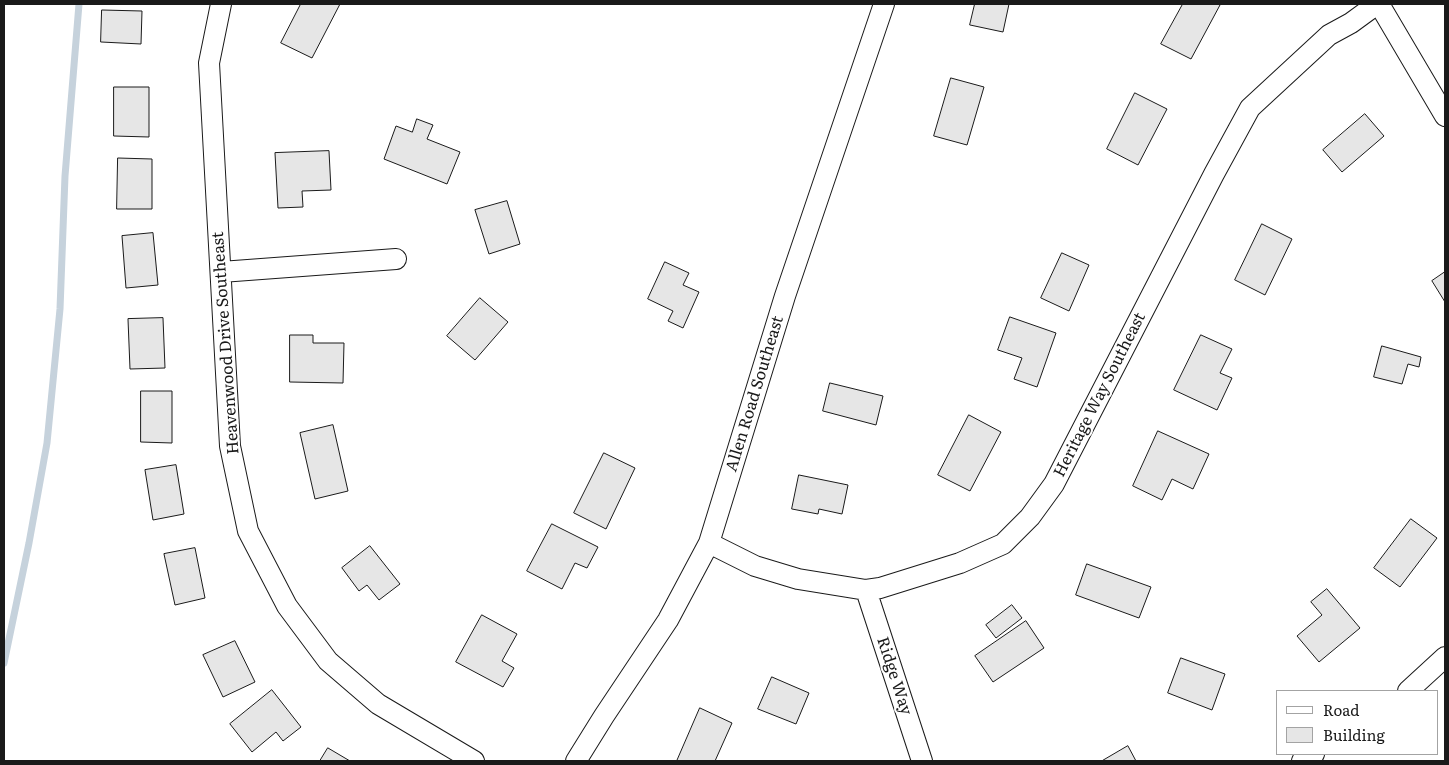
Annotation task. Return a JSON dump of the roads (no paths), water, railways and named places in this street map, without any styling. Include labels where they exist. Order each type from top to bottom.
[{"type":"street","name":"Heavenwood Drive Southeast","points":[[221,4],[209,63],[230,446],[248,530],[288,606],[328,661],[378,704],[474,761]]},
{"type":"street","name":"Allen Road Southeast","points":[[576,761],[668,620],[709,544],[785,296],[884,4]]},
{"type":"street","points":[[1378,4],[1445,116]]},
{"type":"street","name":"Heritage Way Southeast","points":[[709,544],[755,566],[798,579],[866,590],[880,588],[969,559],[1003,544],[1030,517],[1054,484],[1250,108],[1329,35],[1351,23],[1378,4]]},
{"type":"street","points":[[221,272],[396,259]]},
{"type":"street","name":"Ridge Way","points":[[866,590],[922,761]]},
{"type":"street","points":[[1409,690],[1445,657]]},
{"type":"waterway","points":[[4,663],[29,543],[47,443],[60,309],[65,176],[79,4]]}]
